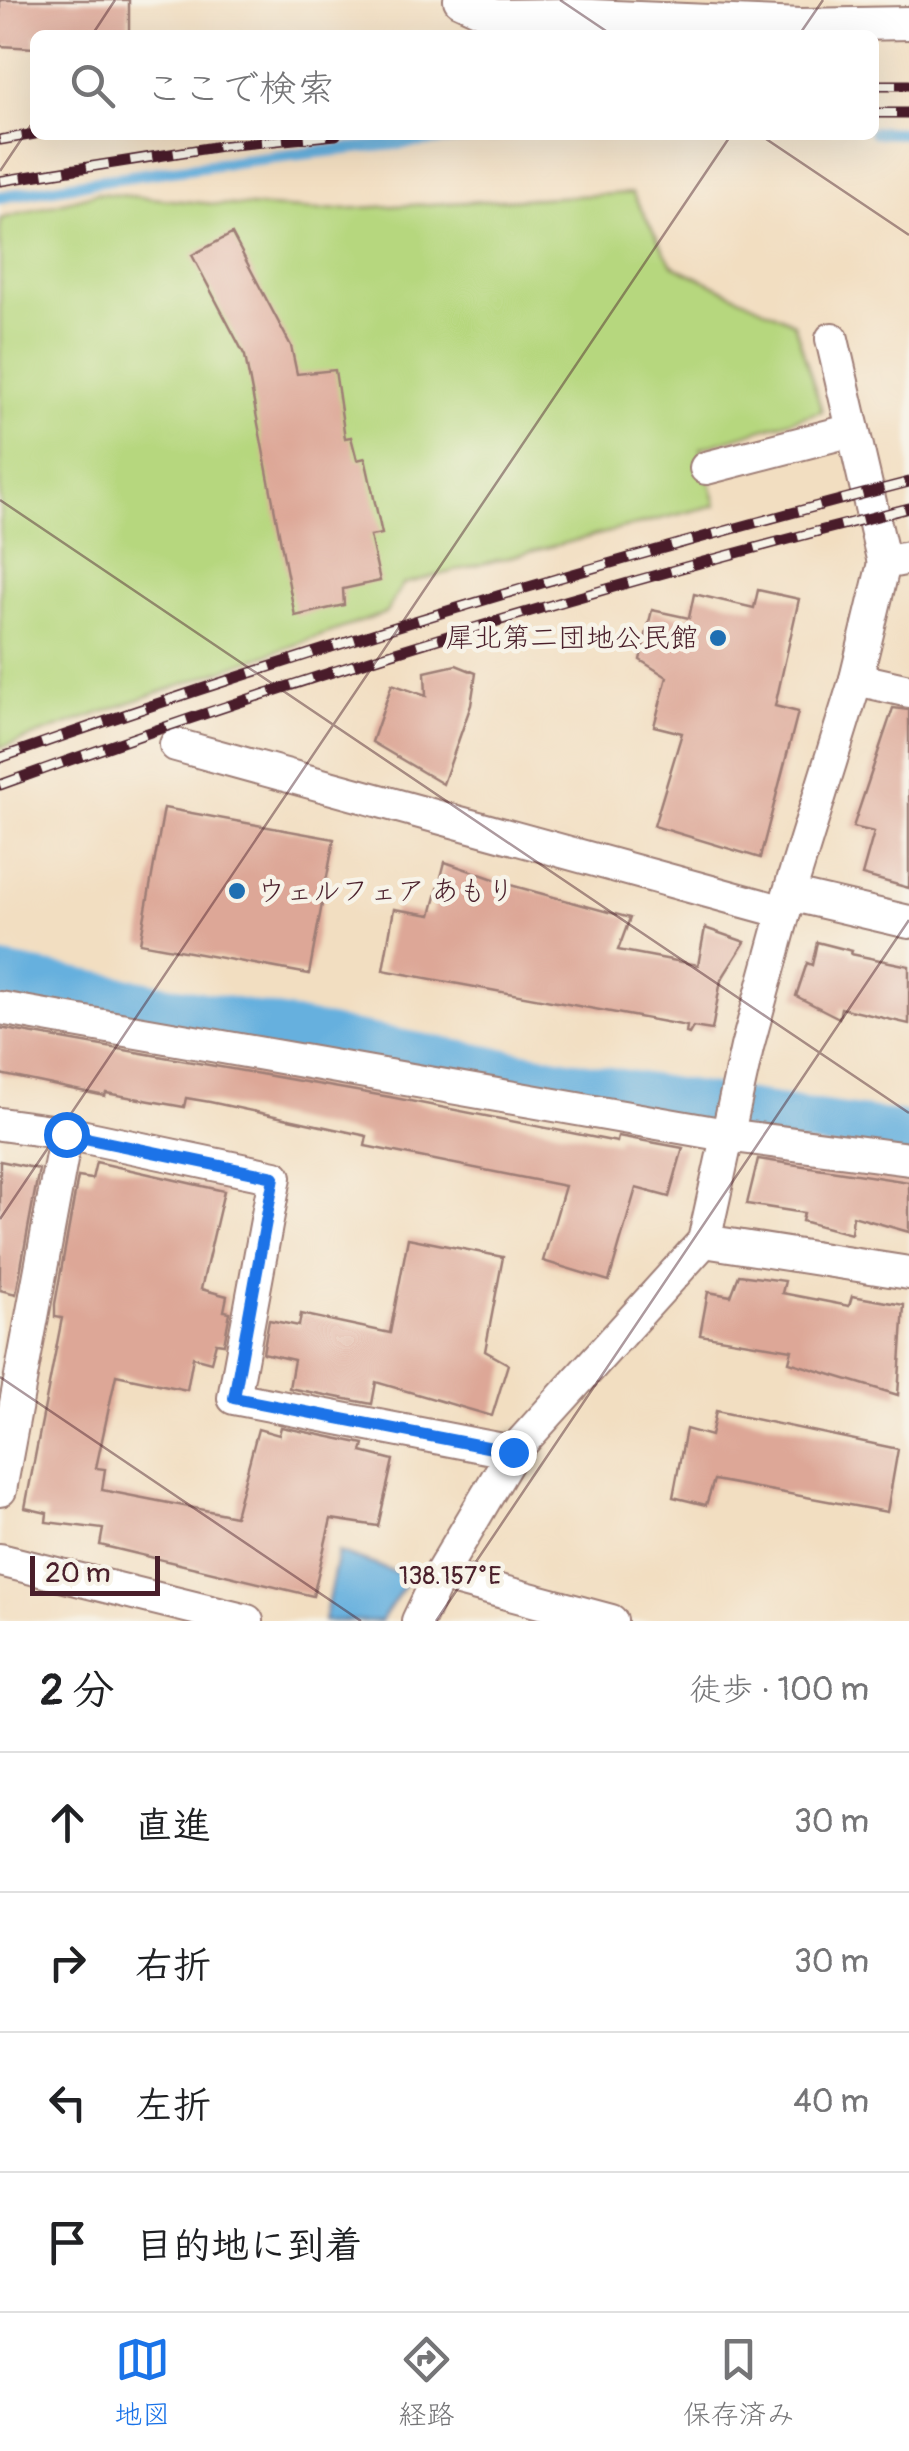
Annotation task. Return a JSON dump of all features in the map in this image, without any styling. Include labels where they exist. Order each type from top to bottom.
[{"type":"street","points":[[460,0],[494,16],[568,8],[801,25],[909,23]]},
{"type":"street","points":[[418,1621],[440,1575],[513,1452],[704,1241],[747,1046],[787,903],[856,678],[897,560],[853,430],[832,338]]},
{"type":"street","points":[[706,468],[853,430]]},
{"type":"street","points":[[856,678],[909,691]]},
{"type":"street","points":[[176,745],[787,903],[909,922]]},
{"type":"street","points":[[0,1008],[726,1135],[909,1159]]},
{"type":"street","points":[[0,1124],[274,1177],[234,1398],[513,1452]]},
{"type":"street","points":[[0,1490],[13,1345],[66,1134]]},
{"type":"street","points":[[704,1241],[909,1272]]},
{"type":"street","points":[[0,1560],[248,1621]]},
{"type":"street","points":[[440,1575],[611,1621]]},
{"type":"green space","points":[[97,193],[320,210],[632,193],[672,265],[794,323],[822,411],[701,448],[716,505],[403,584],[386,613],[0,748],[0,219]]},
{"type":"water","points":[[338,1552],[410,1577],[381,1621],[324,1621]]},
{"type":"building","points":[[0,0],[129,0],[129,30],[30,30],[30,48],[0,46]]},
{"type":"building","points":[[232,234],[291,346],[297,374],[335,370],[345,438],[351,437],[357,460],[365,458],[382,534],[370,536],[380,581],[343,589],[344,605],[295,616],[245,356],[192,255]]},
{"type":"building","points":[[758,590],[799,599],[775,706],[798,712],[760,858],[654,826],[682,733],[654,726],[667,677],[640,660],[652,610],[689,618],[694,594],[754,608]]},
{"type":"building","points":[[456,665],[476,673],[471,705],[443,784],[372,742],[392,684],[426,696],[425,672]]},
{"type":"building","points":[[893,708],[909,710],[909,888],[862,875],[874,832],[853,827]]},
{"type":"building","name":"ウェルフェア あもり","points":[[164,808],[334,839],[309,974],[140,943]]},
{"type":"building","points":[[445,862],[630,918],[618,950],[698,965],[705,928],[745,942],[721,980],[712,1030],[693,1027],[689,1034],[687,1026],[383,970],[394,909],[431,915]]},
{"type":"building","points":[[817,942],[852,951],[851,954],[909,966],[909,1024],[841,1008],[839,1018],[796,996],[807,963],[812,965]]},
{"type":"building","points":[[0,1028],[390,1097],[617,1142],[618,1136],[683,1148],[669,1197],[636,1188],[609,1281],[543,1261],[565,1186],[365,1146],[367,1136],[210,1102],[186,1098],[184,1107],[106,1093],[105,1096],[0,1074]]},
{"type":"building","points":[[758,1159],[909,1182],[909,1232],[853,1216],[851,1234],[802,1221],[804,1213],[747,1204]]},
{"type":"building","points":[[0,1161],[39,1169],[16,1294],[0,1290]]},
{"type":"building","points":[[96,1162],[224,1191],[201,1289],[227,1296],[224,1311],[230,1312],[224,1344],[216,1343],[211,1362],[193,1357],[187,1390],[116,1375],[96,1468],[105,1469],[102,1490],[235,1516],[258,1429],[279,1435],[281,1427],[364,1444],[362,1452],[393,1460],[378,1526],[331,1519],[313,1596],[100,1545],[103,1529],[46,1522],[47,1513],[25,1508],[62,1318],[55,1317],[55,1304],[78,1177],[92,1179]]},
{"type":"building","points":[[408,1238],[503,1257],[485,1351],[508,1364],[492,1416],[376,1382],[372,1404],[289,1388],[294,1360],[263,1353],[269,1320],[299,1326],[301,1314],[390,1333]]},
{"type":"building","points":[[739,1275],[785,1281],[782,1293],[849,1306],[852,1296],[904,1305],[898,1395],[789,1362],[792,1350],[700,1335],[708,1292],[731,1296]]},
{"type":"building","points":[[716,1411],[898,1449],[887,1512],[714,1480],[706,1505],[673,1497],[686,1429],[711,1436]]},
{"type":"waterway","points":[[879,132],[909,133]]},
{"type":"waterway","points":[[0,197],[246,160],[442,140]]},
{"type":"waterway","points":[[0,976],[681,1102],[909,1135]]},
{"type":"railway","points":[[879,85],[909,85]]},
{"type":"railway","points":[[879,113],[909,113]]},
{"type":"railway","points":[[0,140],[30,135]]},
{"type":"railway","points":[[0,181],[221,146],[284,140]]},
{"type":"railway","points":[[0,758],[225,681],[452,610],[909,482]]},
{"type":"railway","points":[[0,785],[225,707],[451,635],[909,508]]},
{"type":"place","name":"犀北第二団地公民館","points":[[718,638]]},
{"type":"place","name":"ウェルフェア あもり","points":[[237,891]]},
{"type":"route","points":[[66,1134],[274,1177],[234,1398],[513,1452]]}]
